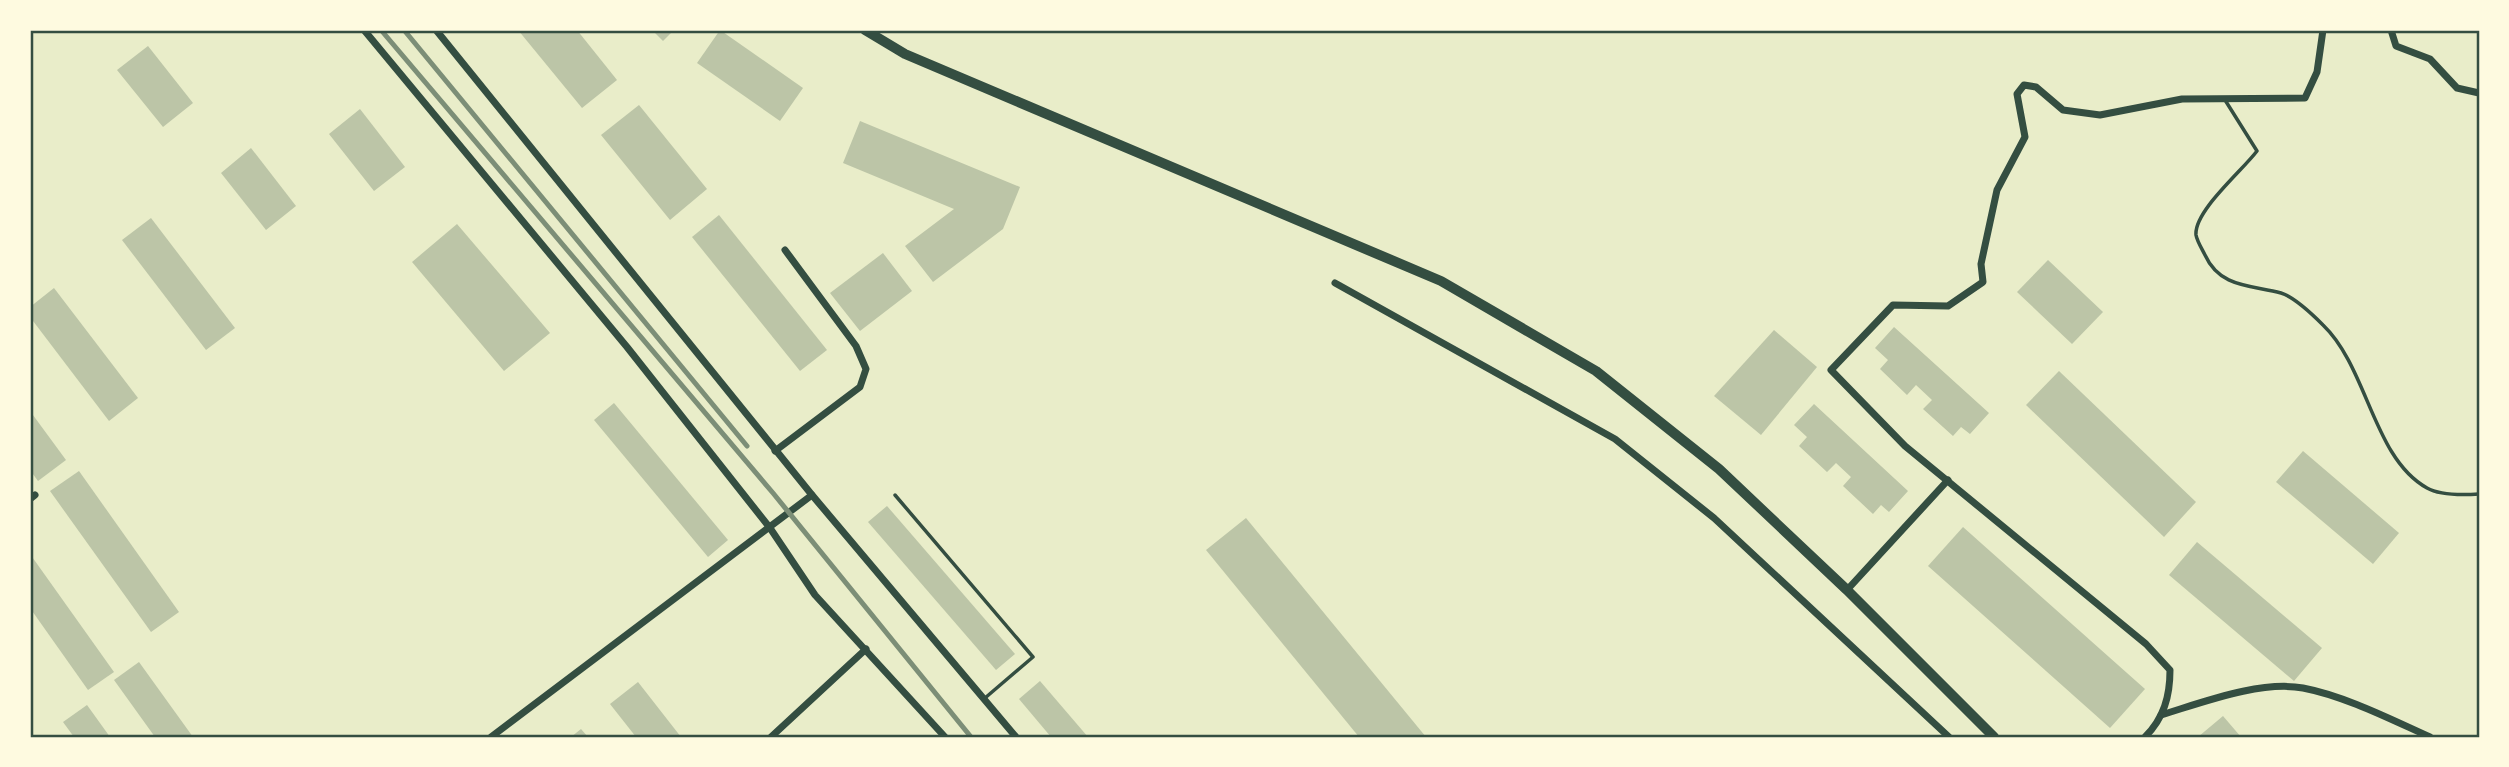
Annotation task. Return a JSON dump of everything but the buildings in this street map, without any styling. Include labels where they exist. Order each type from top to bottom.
[{"type":"main road","points":[[865,30],[905,54],[1441,281],[1596,371],[1719,469],[1847,590],[1994,737]]},
{"type":"street","points":[[364,30],[627,347],[770,528],[815,595],[945,737]]},
{"type":"street","points":[[436,30],[811,495],[1016,737]]},
{"type":"street","points":[[2145,737],[2161,715],[2169,696],[2170,670],[2146,644],[1905,446],[1831,370],[1893,305],[1948,306],[1983,282],[1982,264],[1997,190],[2025,137],[2018,91],[2024,85],[2032,85],[2063,110],[2100,115],[2182,99],[2305,98],[2317,72],[2323,30]]},
{"type":"street","points":[[2391,30],[2396,46],[2430,59],[2457,88],[2479,93]]},
{"type":"street","points":[[775,451],[860,387],[866,369],[856,346],[785,250]]},
{"type":"street","points":[[1335,283],[1615,439],[1714,518],[1949,737]]},
{"type":"street","points":[[1847,590],[1948,480]]},
{"type":"street","points":[[491,737],[811,495]]},
{"type":"street","points":[[771,737],[866,649]]},
{"type":"street","points":[[2161,715],[2242,691],[2302,688],[2383,715],[2430,737]]},
{"type":"lane","points":[[2225,100],[2257,151],[2200,218],[2196,236],[2210,266],[2222,278],[2257,290],[2283,293],[2323,325],[2340,345],[2397,462],[2428,489],[2460,495],[2479,494]]},
{"type":"lane","points":[[895,495],[1033,657],[984,699]]},
{"type":"railway","points":[[381,30],[773,493],[971,737]]},
{"type":"railway","points":[[404,30],[747,446]]}]
